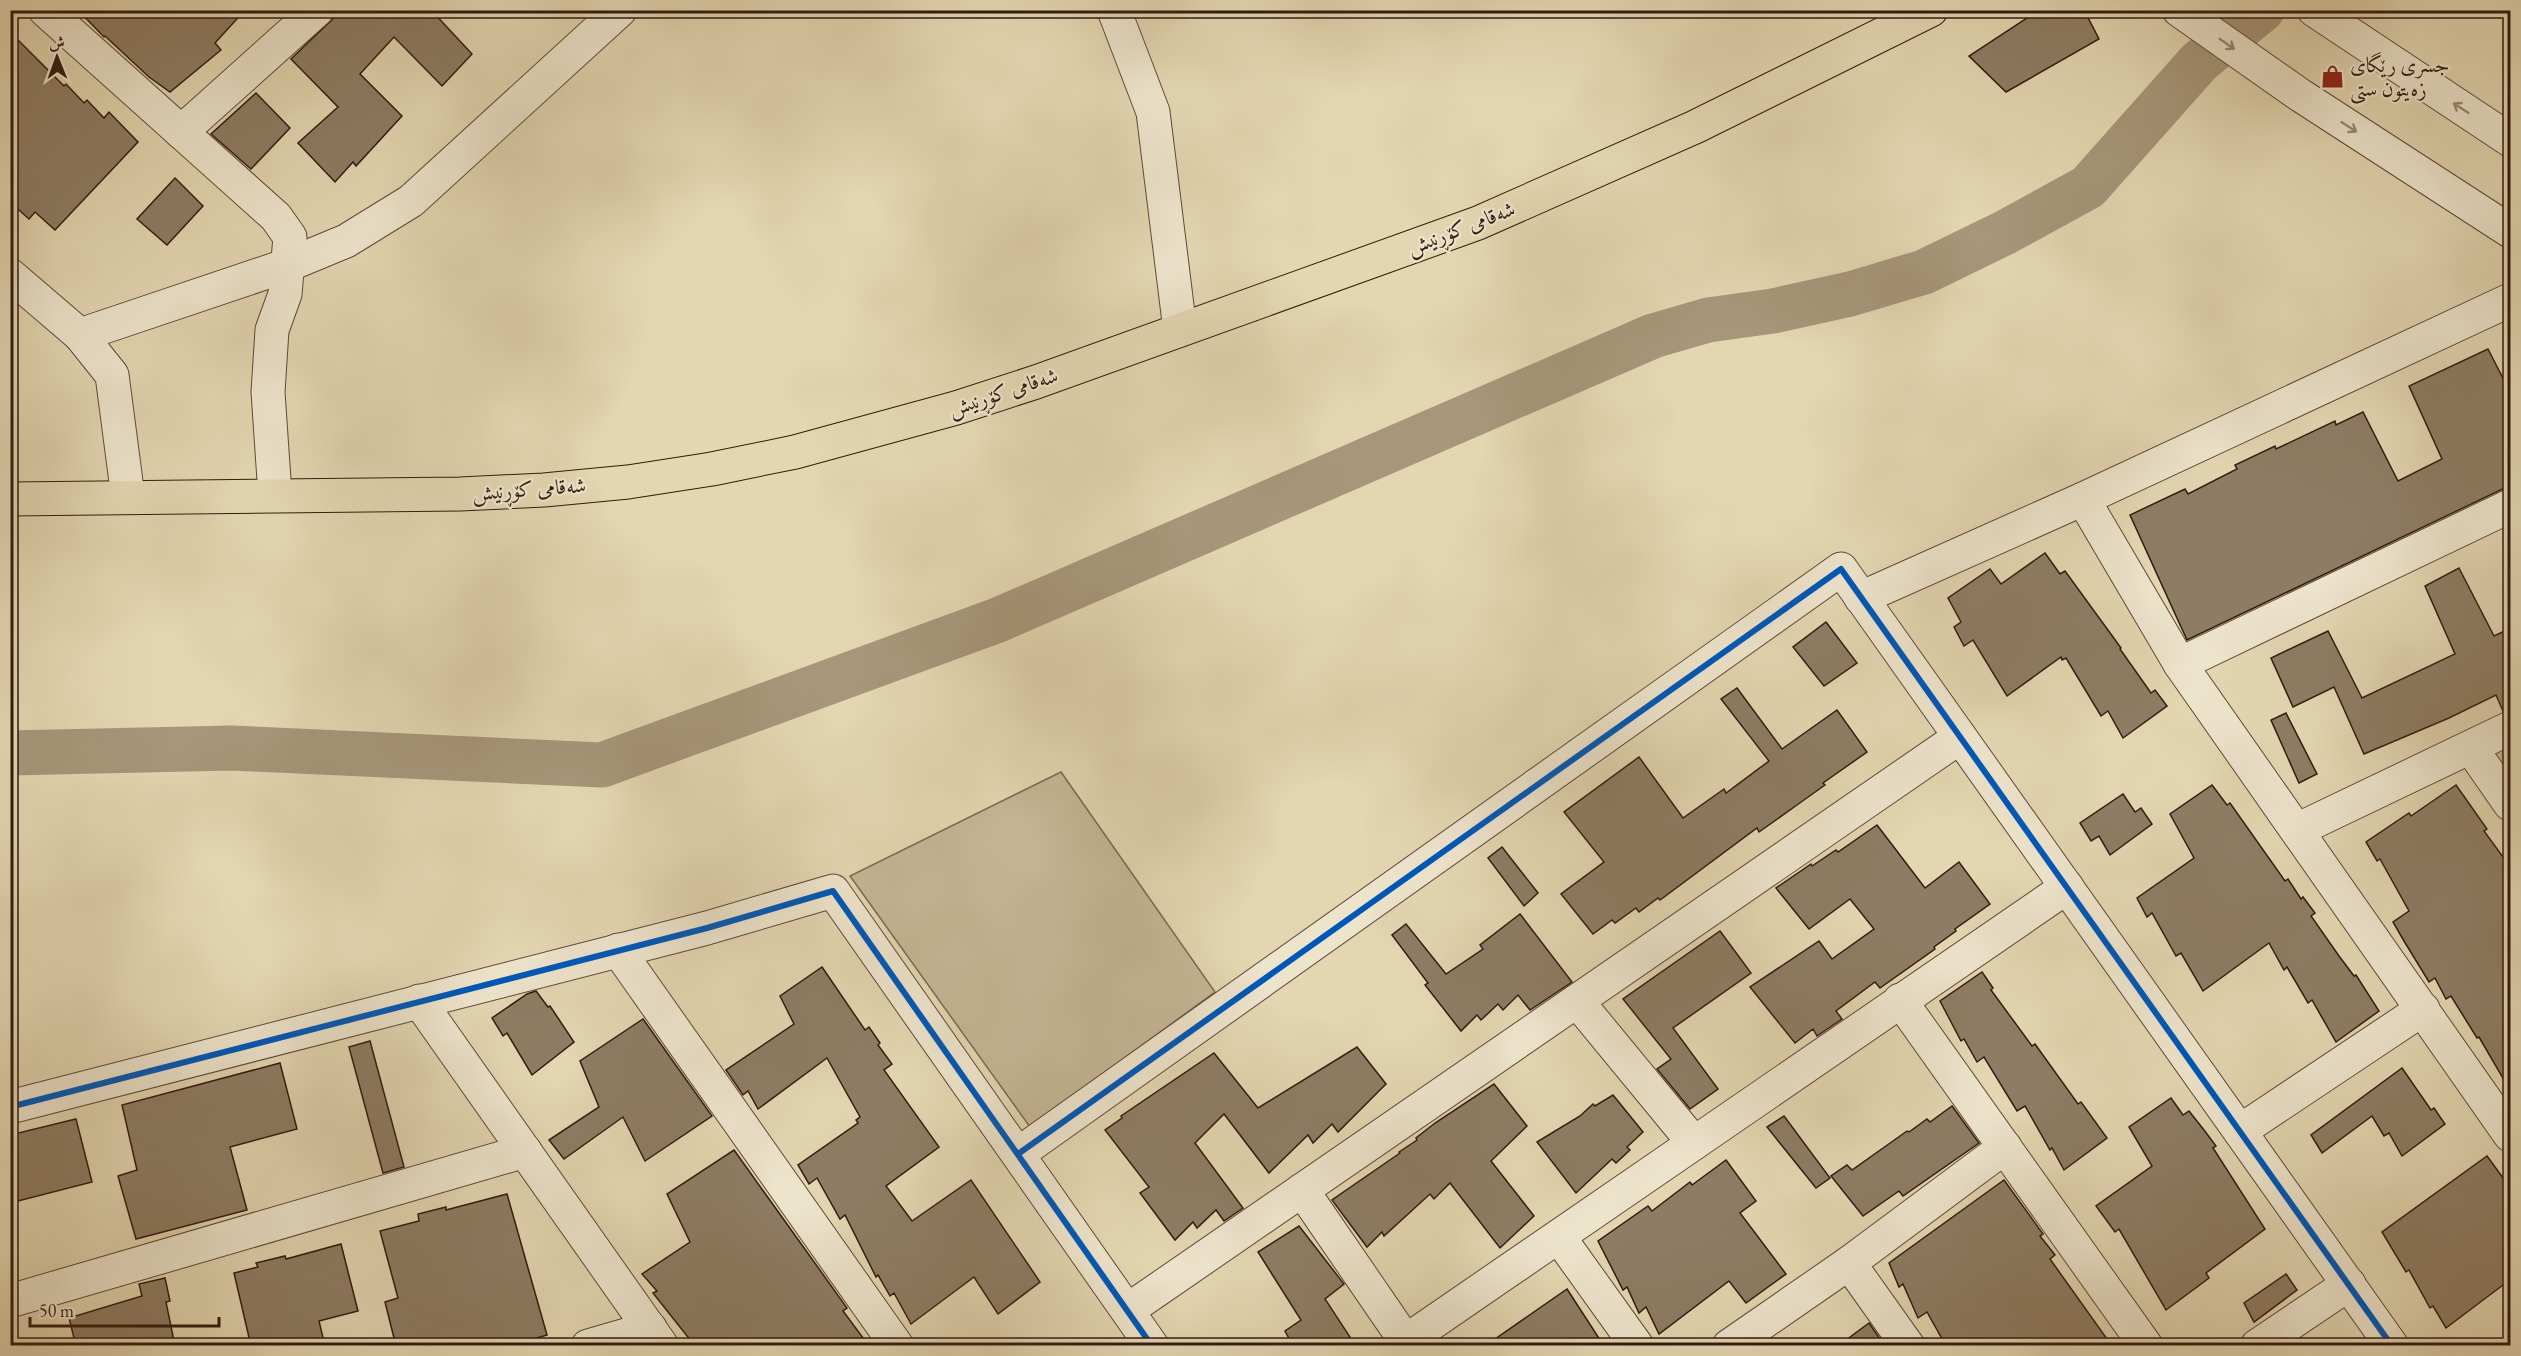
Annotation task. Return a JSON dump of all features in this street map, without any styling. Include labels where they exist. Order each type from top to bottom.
[{"type":"main road","name":"شەقامی کۆڕنیش","points":[[10,499],[460,494],[544,490],[628,482],[712,469],[795,452],[936,414],[1036,382],[1478,223],[1695,127],[1931,10]]},
{"type":"street","points":[[45,10],[276,217],[290,237],[285,294],[272,330],[268,392],[275,495]]},
{"type":"street","points":[[181,132],[317,10]]},
{"type":"street","points":[[80,335],[288,265],[346,241],[411,201],[620,10]]},
{"type":"street","points":[[1114,10],[1153,112],[1180,330]]},
{"type":"street","points":[[2179,10],[2300,95],[2511,231]]},
{"type":"street","points":[[2314,10],[2511,140]]},
{"type":"street","points":[[11,278],[80,335],[112,375],[128,497]]},
{"type":"street","points":[[1861,598],[2083,499],[2511,300]]},
{"type":"street","points":[[2083,499],[2180,664],[2511,1135]]},
{"type":"street","points":[[2180,664],[2511,506]]},
{"type":"street","points":[[1018,1154],[1841,569],[2392,1346]]},
{"type":"street","points":[[2296,830],[2511,728]]},
{"type":"street","points":[[1128,1310],[1960,737]]},
{"type":"street","points":[[2471,748],[2511,804]]},
{"type":"street","points":[[1302,1190],[1408,1343],[1900,1000],[2067,887]]},
{"type":"street","points":[[10,1107],[707,928],[833,891],[1152,1346]]},
{"type":"street","points":[[618,950],[897,1346]]},
{"type":"street","points":[[1900,1000],[2146,1346]]},
{"type":"street","points":[[418,1001],[656,1337],[588,1346]]},
{"type":"street","points":[[1577,1001],[1694,1143]]},
{"type":"street","points":[[2240,1131],[2422,1009]]},
{"type":"street","points":[[1730,1346],[1849,1263],[2005,1147]]},
{"type":"street","points":[[10,1301],[525,1151]]},
{"type":"street","points":[[1559,1238],[1637,1346]]},
{"type":"street","points":[[1849,1263],[1908,1346]]},
{"type":"street","points":[[2257,1346],[2349,1284]]},
{"type":"shaded area","points":[[2510,745],[2510,783],[2490,755]]},
{"type":"shaded area","points":[[1061,772],[1215,992],[1030,1127],[850,876]]},
{"type":"building","points":[[78,10],[245,10],[215,43],[221,50],[170,92],[149,77],[104,37]]},
{"type":"building","points":[[342,10],[431,10],[472,54],[442,86],[394,37],[360,74],[402,116],[356,166],[353,162],[335,182],[298,143],[338,107],[291,59]]},
{"type":"building","points":[[2039,10],[2084,10],[2099,39],[2006,92],[1969,56]]},
{"type":"building","points":[[10,32],[64,86],[66,84],[84,103],[87,100],[104,118],[109,112],[138,142],[55,230],[35,212],[29,219],[10,202]]},
{"type":"building","points":[[256,93],[290,128],[251,169],[211,134]]},
{"type":"building","points":[[175,178],[203,206],[167,245],[137,219]]},
{"type":"building","points":[[2488,349],[2511,394],[2511,485],[2187,640],[2130,515],[2185,489],[2188,494],[2237,469],[2235,465],[2275,446],[2276,449],[2335,421],[2336,425],[2363,412],[2398,481],[2442,459],[2409,386]]},
{"type":"building","points":[[2045,553],[2060,574],[2065,571],[2151,693],[2155,690],[2167,706],[2123,738],[2108,711],[2101,716],[2066,658],[2062,660],[2061,657],[2007,696],[1973,640],[1964,646],[1954,627],[1961,622],[1948,598],[1990,569],[2001,584]]},
{"type":"building","points":[[2459,568],[2494,636],[2511,628],[2511,709],[2503,711],[2496,695],[2449,718],[2364,754],[2334,687],[2293,707],[2271,658],[2328,631],[2362,698],[2455,654],[2425,586]]},
{"type":"building","points":[[1826,622],[1857,663],[1824,686],[1793,647]]},
{"type":"building","points":[[1737,688],[1782,749],[1837,710],[1867,752],[1823,783],[1825,785],[1759,832],[1757,828],[1660,900],[1658,898],[1639,912],[1636,908],[1615,923],[1612,920],[1593,934],[1561,894],[1604,862],[1564,812],[1639,757],[1683,818],[1724,789],[1726,793],[1769,761],[1721,699]]},
{"type":"building","points":[[2286,713],[2317,774],[2299,783],[2271,720]]},
{"type":"building","points":[[2212,785],[2227,805],[2230,803],[2285,881],[2288,879],[2301,899],[2303,897],[2315,913],[2311,916],[2354,976],[2356,975],[2379,1011],[2336,1042],[2312,1000],[2308,1003],[2287,967],[2284,970],[2269,943],[2203,991],[2181,953],[2176,956],[2152,913],[2147,917],[2137,898],[2194,858],[2170,814]]},
{"type":"building","points":[[2456,785],[2487,829],[2484,831],[2511,868],[2511,1092],[2479,1037],[2477,1038],[2451,996],[2446,999],[2435,978],[2429,982],[2404,941],[2393,922],[2409,911],[2380,859],[2377,861],[2366,842],[2409,813],[2411,816]]},
{"type":"building","points":[[2123,794],[2135,812],[2141,808],[2152,824],[2110,855],[2099,836],[2091,841],[2080,823]]},
{"type":"building","points":[[1877,825],[1925,888],[1959,862],[1990,904],[1955,929],[1956,931],[1934,947],[1935,949],[1880,988],[1875,982],[1836,1011],[1842,1019],[1817,1036],[1813,1029],[1795,1043],[1750,987],[1819,941],[1832,959],[1874,929],[1850,899],[1809,929],[1776,888],[1811,864],[1812,866],[1836,850],[1838,852]]},
{"type":"building","points":[[1502,847],[1538,893],[1524,906],[1488,858]]},
{"type":"building","points":[[1520,914],[1572,982],[1530,1010],[1518,995],[1503,1010],[1498,1004],[1481,1020],[1477,1015],[1461,1031],[1425,985],[1428,983],[1392,935],[1406,924],[1446,974],[1483,949],[1480,945]]},
{"type":"building","points":[[1720,931],[1751,973],[1673,1028],[1718,1089],[1690,1109],[1657,1069],[1671,1059],[1623,999]]},
{"type":"building","points":[[822,967],[865,1030],[869,1027],[880,1043],[878,1045],[892,1064],[884,1070],[939,1147],[886,1186],[912,1221],[971,1180],[1040,1282],[998,1314],[974,1277],[911,1324],[894,1293],[890,1296],[878,1275],[876,1277],[845,1215],[840,1219],[817,1178],[809,1184],[798,1165],[858,1123],[856,1120],[860,1117],[827,1058],[758,1109],[748,1091],[743,1095],[726,1070],[794,1024],[780,996]]},
{"type":"building","points":[[1982,972],[1993,988],[1991,990],[2032,1046],[2035,1044],[2078,1104],[2081,1102],[2107,1138],[2064,1170],[2025,1106],[2017,1111],[1984,1057],[1977,1062],[1964,1039],[1961,1041],[1940,1001]]},
{"type":"building","points":[[536,991],[548,1007],[550,1006],[574,1042],[532,1075],[507,1033],[503,1036],[492,1018],[527,994]]},
{"type":"building","points":[[643,1019],[712,1116],[645,1161],[623,1117],[564,1159],[549,1140],[599,1107],[580,1061]]},
{"type":"building","points":[[370,1041],[404,1167],[383,1173],[349,1047]]},
{"type":"building","points":[[1357,1047],[1386,1084],[1338,1132],[1332,1124],[1313,1143],[1308,1135],[1269,1173],[1224,1114],[1195,1143],[1243,1208],[1224,1221],[1216,1210],[1197,1228],[1193,1222],[1175,1240],[1140,1193],[1149,1187],[1105,1130],[1122,1118],[1121,1116],[1214,1053],[1258,1108]]},
{"type":"building","points":[[280,1063],[297,1129],[230,1147],[247,1210],[136,1239],[118,1176],[137,1170],[122,1105]]},
{"type":"building","points":[[2402,1068],[2431,1110],[2434,1108],[2445,1124],[2402,1156],[2389,1133],[2384,1136],[2372,1116],[2322,1153],[2311,1135]]},
{"type":"building","points":[[1494,1084],[1527,1126],[1491,1161],[1534,1216],[1500,1248],[1450,1183],[1434,1199],[1430,1194],[1384,1236],[1382,1232],[1367,1247],[1332,1200],[1400,1153],[1435,1123]]},
{"type":"building","points":[[1613,1095],[1643,1132],[1627,1147],[1630,1150],[1616,1163],[1612,1159],[1576,1193],[1537,1142],[1580,1116],[1593,1104],[1595,1106]]},
{"type":"building","points":[[2171,1098],[2183,1115],[2189,1111],[2216,1146],[2213,1148],[2265,1229],[2206,1273],[2209,1278],[2166,1310],[2119,1229],[2115,1232],[2096,1206],[2152,1166],[2129,1127]]},
{"type":"building","points":[[1952,1106],[1979,1143],[1903,1196],[1899,1191],[1863,1216],[1831,1176],[1847,1165],[1852,1170],[1907,1131],[1909,1132],[1927,1119],[1930,1122]]},
{"type":"building","points":[[1784,1116],[1830,1178],[1816,1188],[1767,1127]]},
{"type":"building","points":[[76,1119],[92,1182],[10,1203],[10,1135]]},
{"type":"building","points":[[734,1150],[847,1308],[843,1311],[869,1346],[695,1346],[653,1293],[657,1291],[642,1274],[690,1242],[667,1194]]},
{"type":"building","points":[[2487,1156],[2511,1189],[2511,1279],[2446,1328],[2433,1306],[2430,1308],[2409,1270],[2406,1272],[2382,1232]]},
{"type":"building","points":[[1726,1160],[1756,1201],[1740,1213],[1786,1274],[1746,1303],[1729,1281],[1659,1334],[1646,1307],[1639,1313],[1627,1287],[1623,1290],[1598,1241],[1648,1206],[1652,1211],[1690,1182],[1692,1185]]},
{"type":"building","points":[[2004,1180],[2043,1234],[2040,1236],[2055,1255],[2050,1259],[2112,1346],[1946,1346],[1927,1312],[1918,1318],[1903,1284],[1899,1287],[1889,1263]]},
{"type":"building","points":[[507,1194],[547,1335],[510,1346],[396,1346],[385,1302],[398,1298],[380,1231],[419,1221],[418,1214],[446,1207],[446,1210]]},
{"type":"building","points":[[1299,1226],[1344,1284],[1325,1299],[1350,1337],[1339,1346],[1293,1346],[1285,1331],[1301,1320],[1258,1252]]},
{"type":"building","points":[[341,1244],[358,1311],[319,1321],[325,1346],[251,1346],[234,1273],[258,1267],[256,1263],[285,1256],[286,1259]]},
{"type":"building","points":[[2286,1274],[2297,1290],[2254,1322],[2244,1303]]},
{"type":"building","points":[[165,1278],[170,1301],[166,1302],[175,1346],[76,1346],[69,1318],[142,1296],[139,1284]]},
{"type":"building","points":[[1567,1289],[1604,1346],[1485,1346]]},
{"type":"building","points":[[1869,1323],[1885,1346],[1838,1346]]},
{"type":"waterway","points":[[10,753],[232,748],[602,765],[998,620],[1653,336],[1708,320],[1773,311],[1850,294],[1924,272],[2006,232],[2088,187],[2199,62],[2262,10]]},
{"type":"cycle path","points":[[1018,1154],[1841,569],[2392,1346]]},
{"type":"cycle path","points":[[10,1107],[707,928],[833,891],[1152,1346]]},
{"type":"place","name":"جسری رێگای زەیتون ستی","points":[[2332,77]]}]
